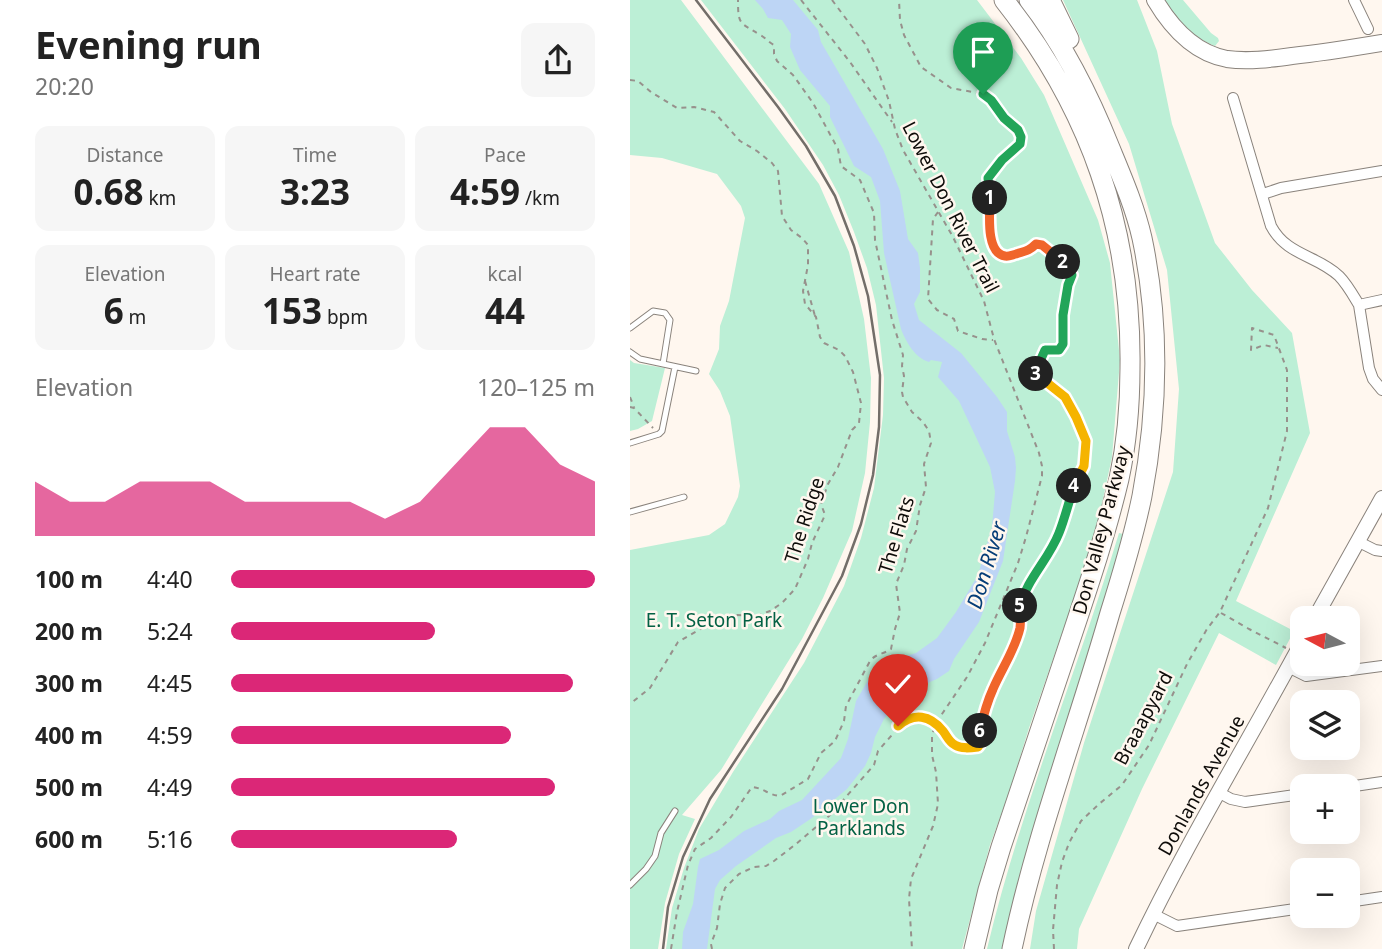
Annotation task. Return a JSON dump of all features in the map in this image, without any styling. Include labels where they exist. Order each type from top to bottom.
[{"type":"highway","name":"Don Valley Parkway","points":[[1012,949],[1042,832],[1099,654],[1133,533],[1146,471],[1154,409],[1156,363],[1142,238],[1130,198],[1080,80],[1060,42],[1029,0]]},
{"type":"highway","points":[[1050,0],[1073,47],[1080,80]]},
{"type":"highway","name":"Don Valley Parkway","points":[[975,949],[1001,847],[1096,563],[1119,477],[1130,400],[1128,292],[1118,233],[1105,186],[1064,90],[1044,55],[1004,3]]},
{"type":"main road","points":[[1155,0],[1168,21],[1186,40],[1226,59],[1282,57],[1382,43]]},
{"type":"street","points":[[1354,0],[1368,29]]},
{"type":"street","points":[[1233,98],[1271,226],[1278,238],[1291,249],[1339,277],[1359,305],[1369,368],[1373,379],[1382,390]]},
{"type":"street","points":[[1263,194],[1282,188],[1382,170]]},
{"type":"street","points":[[1359,305],[1382,300]]},
{"type":"street","points":[[1322,606],[1382,498]]},
{"type":"street","points":[[1357,541],[1382,551]]},
{"type":"street","name":"Donlands Avenue","points":[[1136,949],[1218,792],[1290,663]]},
{"type":"street","points":[[1288,667],[1306,677],[1382,666]]},
{"type":"street","points":[[1360,785],[1382,782]]},
{"type":"street","points":[[1218,792],[1245,802],[1290,796]]},
{"type":"street","points":[[1360,900],[1382,897]]},
{"type":"street","points":[[1153,914],[1177,926],[1290,910]]},
{"type":"lane","points":[[630,328],[653,311],[665,313],[670,320],[663,364]]},
{"type":"lane","points":[[630,352],[640,359],[696,371]]},
{"type":"lane","points":[[630,443],[662,431],[675,367]]},
{"type":"lane","points":[[630,512],[684,497]]},
{"type":"lane","points":[[630,884],[655,856],[661,833],[675,811]]},
{"type":"path","name":"The Flats","points":[[671,949],[688,865],[695,849],[711,838],[731,817],[752,787],[780,796],[808,779],[821,753],[835,741],[844,721],[846,706],[870,661],[891,649],[900,612],[896,584],[916,531],[926,487],[924,464],[932,443],[929,431],[903,397],[903,355],[892,320],[875,240],[874,213],[860,180],[841,166],[838,149],[813,103],[793,75],[777,61],[774,44],[745,27],[738,18],[738,0]]},
{"type":"path","points":[[801,0],[850,62],[893,123]]},
{"type":"path","name":"Lower Don River Trail","points":[[832,0],[865,44],[890,101],[893,123],[904,150],[939,211],[984,300],[995,340],[1040,453],[1042,466],[1042,476],[1026,537],[985,643],[932,734],[938,804],[933,827],[911,879],[909,899],[912,949]]},
{"type":"path","points":[[712,949],[721,895],[725,888],[740,874],[754,867],[766,866],[829,816],[874,765],[882,745],[905,720],[918,716],[925,718],[937,724],[954,745],[978,747],[982,741],[980,730],[993,687],[1014,646],[1020,626],[1020,606],[1024,591],[1059,534],[1074,485],[1084,466],[1086,441],[1076,417],[1065,397],[1036,374],[1045,350],[1059,350],[1063,344],[1063,315],[1072,275],[1069,268],[1042,245],[1036,244],[1030,251],[1007,257],[998,253],[991,241],[988,178],[1002,160],[1020,144],[1021,137],[1018,130],[983,94],[951,88],[920,67],[904,35],[899,0]]},
{"type":"path","name":"The Ridge","points":[[630,80],[638,81],[677,108],[694,107],[714,112],[740,141],[757,151],[778,171],[782,216],[791,230],[808,245],[803,291],[805,304],[816,317],[824,343],[839,350],[853,372],[861,412],[859,423],[852,430],[838,467],[828,484],[821,504],[825,515],[795,589],[770,611],[757,616],[737,615],[716,620],[678,642],[650,688],[630,704]]},
{"type":"path","points":[[939,211],[933,219],[928,291],[930,303],[954,319],[958,331],[962,334],[982,340],[995,340]]},
{"type":"path","points":[[805,280],[816,317]]},
{"type":"path","points":[[1252,328],[1274,335],[1278,348],[1264,345],[1251,350],[1252,328]]},
{"type":"path","name":"Braaapyard","points":[[1054,949],[1057,885],[1069,844],[1081,821],[1122,785],[1149,745],[1187,664],[1220,612],[1268,508],[1287,431],[1287,370],[1278,348]]},
{"type":"path","points":[[630,397],[634,408],[659,434]]},
{"type":"path","points":[[630,407],[634,408]]},
{"type":"path","points":[[1220,612],[1286,648]]},
{"type":"green space","name":"E. T. Seton Park","points":[[630,0],[681,0],[819,184],[849,252],[864,319],[871,378],[865,473],[852,531],[802,639],[721,770],[682,815],[695,819],[679,854],[665,903],[658,949],[630,949],[630,550],[709,535],[725,524],[738,497],[740,486],[730,416],[720,391],[709,374],[719,349],[720,326],[729,301],[745,218],[741,206],[717,174],[662,158],[630,155]]},
{"type":"green space","name":"Lower Don Parklands","points":[[701,0],[977,0],[1021,58],[1044,95],[1098,220],[1110,263],[1120,360],[1112,457],[1100,513],[1084,570],[990,845],[962,949],[666,949],[672,908],[699,829],[804,663],[844,586],[861,538],[874,488],[883,415],[884,378],[876,305],[867,268],[839,195],[823,165],[785,109]]},
{"type":"green space","points":[[1063,0],[1137,0],[1157,51],[1172,124],[1215,243],[1252,290],[1292,333],[1310,433],[1236,601],[1290,629],[1290,639],[1276,665],[1219,633],[1142,789],[1079,929],[1077,949],[1030,949],[1036,911],[1084,743],[1173,472],[1179,389],[1167,270],[1129,144]]},
{"type":"green space","points":[[1163,0],[1183,0],[1218,38],[1215,46],[1186,27]]},
{"type":"green space","points":[[630,360],[665,368],[652,421],[630,431]]},
{"type":"green space","points":[[1119,533],[1123,534],[1120,548],[1020,879],[1002,949],[987,949],[1016,844]]},
{"type":"water","name":"Don River","points":[[755,0],[793,0],[818,30],[821,42],[883,149],[900,191],[908,239],[918,253],[920,292],[914,304],[919,320],[961,353],[1007,412],[1007,431],[1015,457],[1015,481],[1003,561],[979,622],[949,671],[896,703],[875,737],[865,766],[847,789],[812,818],[776,838],[720,880],[715,889],[707,949],[682,949],[683,932],[693,904],[700,859],[719,850],[744,831],[802,800],[841,758],[856,701],[870,677],[887,662],[916,653],[937,638],[978,575],[992,527],[995,492],[990,467],[959,401],[938,377],[942,362],[929,362],[919,357],[908,344],[901,329],[884,253],[880,201],[871,177],[854,166],[830,117],[830,106],[800,70],[790,47],[791,34],[782,20],[768,18]]},
{"type":"railway","points":[[663,949],[668,907],[683,857],[710,799],[782,689],[842,576],[861,524],[873,475],[879,427],[880,375],[868,296],[854,246],[835,196],[806,146],[696,0]]},
{"type":"route","points":[[898,726],[910,717],[918,716],[937,724],[954,745],[978,747],[982,741],[980,730],[993,687],[1014,646],[1020,626],[1020,606],[1024,591],[1059,534],[1074,485],[1084,466],[1086,441],[1076,417],[1065,397],[1036,374],[1045,350],[1059,350],[1063,344],[1063,315],[1072,275],[1056,255],[1042,245],[1036,244],[1030,251],[1007,257],[998,253],[991,241],[988,178],[992,170],[1020,144],[1021,137],[1018,130],[983,94]]}]
